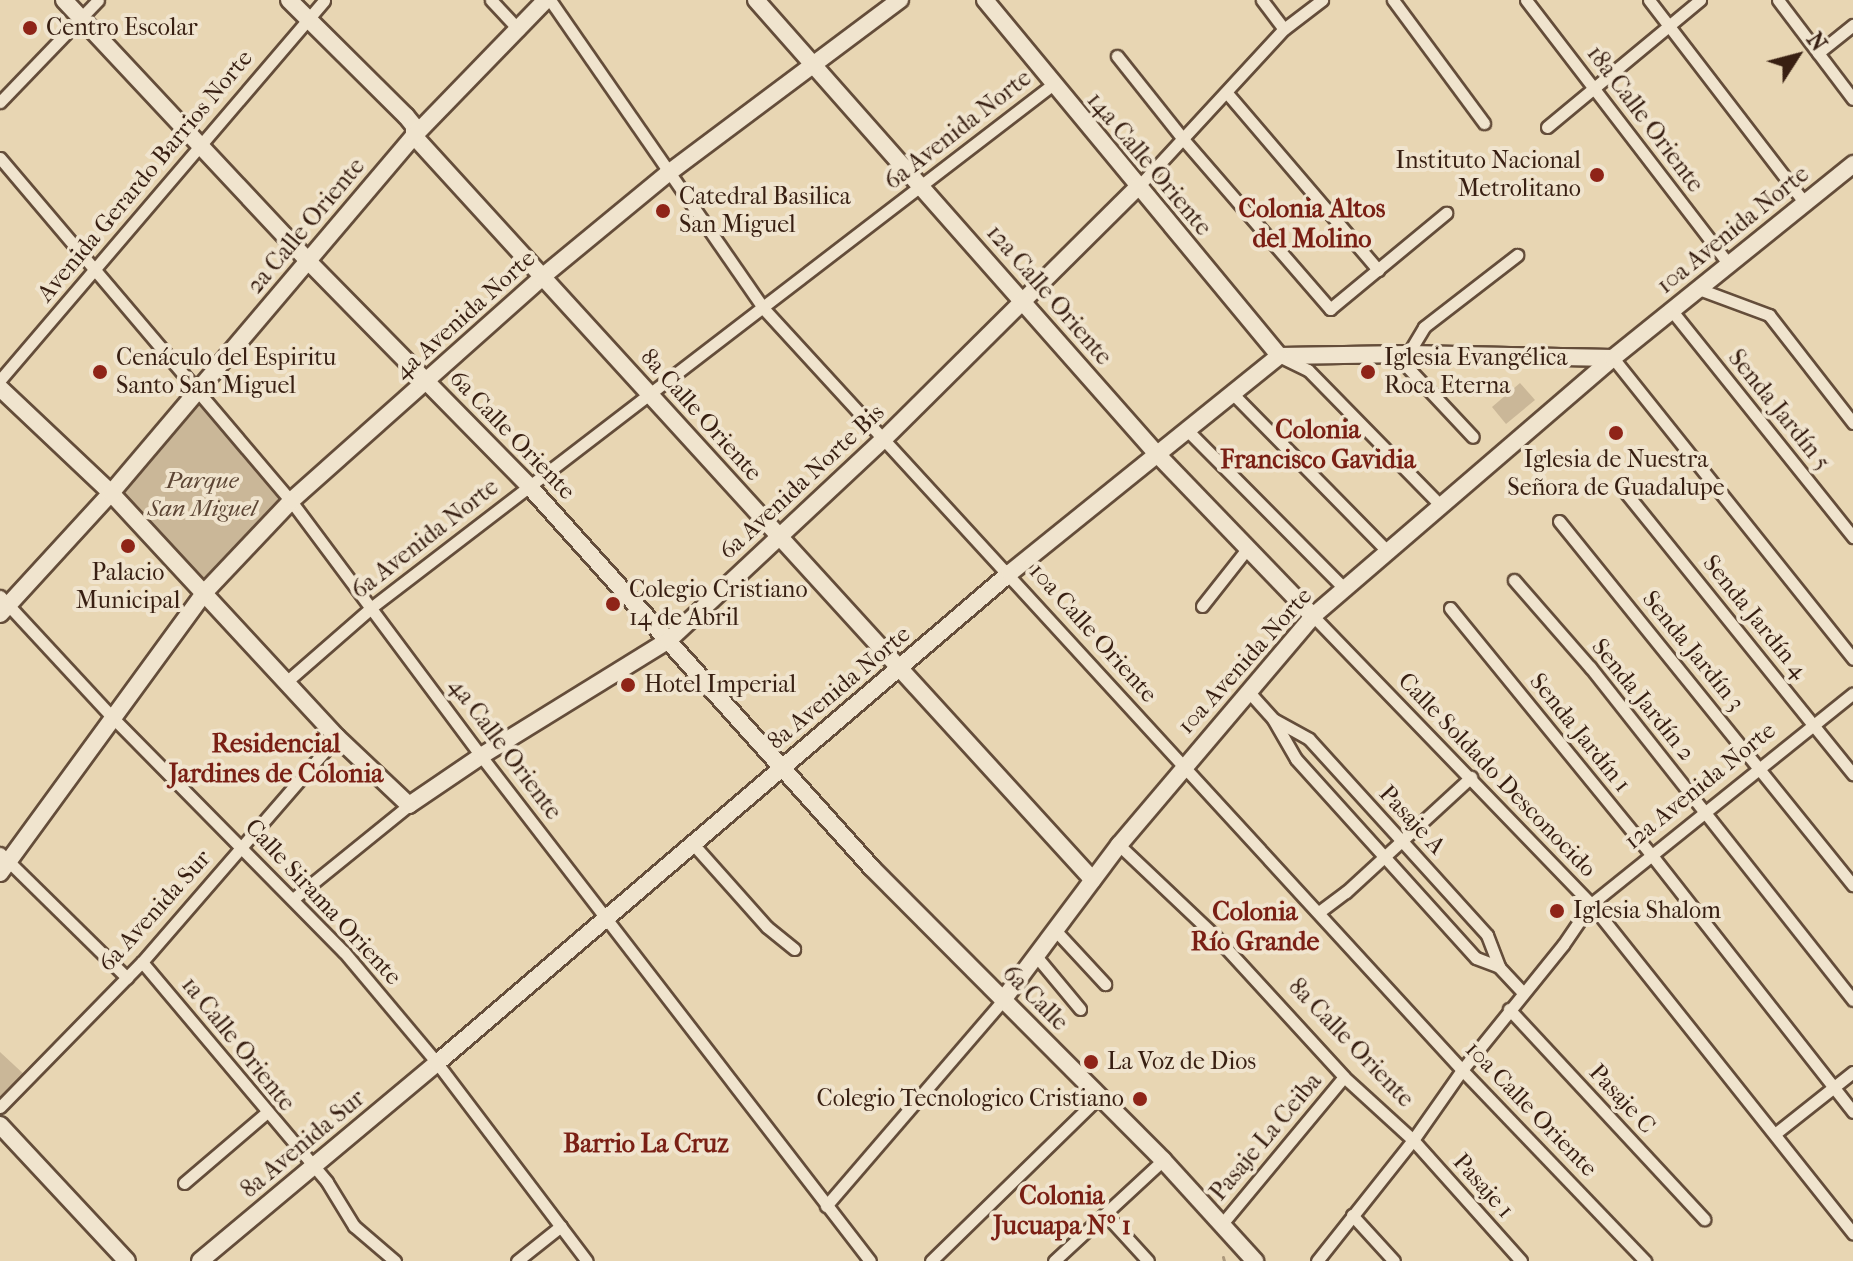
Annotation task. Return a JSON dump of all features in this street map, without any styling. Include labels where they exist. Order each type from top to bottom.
[{"type":"street","name":"6a Calle Oriente","points":[[64,0],[308,261],[529,486],[783,767]]},
{"type":"street","points":[[0,102],[98,0]]},
{"type":"street","name":"8a Calle Oriente","points":[[289,0],[406,116],[414,126],[414,136],[1093,880]]},
{"type":"street","name":"Avenida Gerardo Barrios Norte","points":[[0,380],[324,0]]},
{"type":"street","points":[[491,0],[519,30]]},
{"type":"street","name":"2a Calle Oriente","points":[[3,605],[111,493],[414,136],[548,0]]},
{"type":"street","name":"10a Calle Oriente","points":[[548,0],[764,309],[1010,573],[1183,767],[1462,1070],[1645,1261]]},
{"type":"street","name":"12a Calle Oriente","points":[[756,0],[1156,453],[1313,616]]},
{"type":"street","name":"4a Avenida Norte","points":[[3,863],[115,720],[204,593],[291,501],[542,277],[667,174],[900,0]]},
{"type":"street","name":"14a Calle Oriente","points":[[985,0],[1052,85],[1279,356],[1308,370],[1441,506]]},
{"type":"street","points":[[1262,0],[1284,29],[1322,0]]},
{"type":"street","points":[[1393,0],[1484,123]]},
{"type":"street","name":"18a Calle Oriente","points":[[1526,0],[1724,269]]},
{"type":"street","points":[[1649,0],[1805,203]]},
{"type":"street","points":[[1547,127],[1700,0]]},
{"type":"street","points":[[1778,0],[1853,99]]},
{"type":"street","points":[[1818,53],[1853,25]]},
{"type":"street","name":"6a Avenida Norte Bis","points":[[293,899],[409,805],[481,756],[669,640],[884,439],[1023,302],[1138,187],[1284,29]]},
{"type":"street","points":[[1117,56],[1183,139],[1330,309],[1446,213]]},
{"type":"street","name":"6a Avenida Norte","points":[[285,683],[372,607],[1052,85]]},
{"type":"street","points":[[1227,93],[1378,270]]},
{"type":"street","name":"4a Calle Oriente","points":[[0,158],[291,501],[481,756],[870,1261]]},
{"type":"street","name":"10a Avenida Norte","points":[[826,1206],[1003,1000],[1119,845],[1313,616],[1613,358],[1853,164]]},
{"type":"street","points":[[1402,354],[1424,327],[1517,255]]},
{"type":"street","points":[[1700,288],[1769,315],[1853,423]]},
{"type":"street","name":"Senda Jardín 5","points":[[1672,311],[1853,537]]},
{"type":"street","points":[[1402,354],[1473,437]]},
{"type":"street","points":[[1279,356],[1402,354],[1613,358],[1853,659]]},
{"type":"street","name":"8a Avenida Norte","points":[[437,1063],[1010,573],[1279,356]]},
{"type":"street","points":[[0,388],[111,493],[285,683],[409,805]]},
{"type":"street","points":[[1232,393],[1388,552]]},
{"type":"street","points":[[1186,429],[1345,589]]},
{"type":"street","name":"Senda Jardín 4","points":[[1622,488],[1853,774]]},
{"type":"street","name":"Senda Jardín 3","points":[[1559,521],[1853,885]]},
{"type":"street","points":[[1202,606],[1247,549]]},
{"type":"street","name":"Senda Jardín 2","points":[[1514,580],[1590,667],[1853,1000]]},
{"type":"street","name":"Calle Sirama Oriente","points":[[3,605],[344,952],[437,1063],[587,1261]]},
{"type":"street","name":"Senda Jardín 1","points":[[1450,608],[1650,853],[1853,1112]]},
{"type":"street","name":"Calle Soldado Desconocido","points":[[1313,616],[1591,904],[1853,1233]]},
{"type":"street","points":[[1248,691],[1273,719],[1296,759],[1476,958],[1499,967],[1522,992]]},
{"type":"street","name":"12a Avenida Norte","points":[[1317,1261],[1413,1140],[1522,992],[1563,945],[1591,904],[1650,853],[1853,693]]},
{"type":"street","name":"Pasaje A","points":[[1273,719],[1309,739],[1487,935],[1499,967]]},
{"type":"street","name":"6a Avenida Sur","points":[[0,1107],[142,962],[337,737]]},
{"type":"street","name":"6a Calle","points":[[783,767],[872,868],[1163,1160],[1255,1261]]},
{"type":"street","points":[[1319,912],[1471,777]]},
{"type":"street","points":[[693,844],[767,927],[794,949]]},
{"type":"street","name":"8a Calle Oriente","points":[[1119,845],[1215,936],[1344,1077],[1413,1140]]},
{"type":"street","points":[[3,863],[127,978]]},
{"type":"street","points":[[1055,930],[1105,984]]},
{"type":"street","points":[[1036,956],[1080,1009]]},
{"type":"street","name":"1a Calle Oriente","points":[[142,962],[312,1169],[327,1182],[354,1226],[395,1261]]},
{"type":"street","name":"Pasaje C","points":[[1509,1009],[1704,1219]]},
{"type":"street","name":"8a Avenida Sur","points":[[200,1261],[437,1063]]},
{"type":"street","points":[[1776,1133],[1853,1072]]},
{"type":"street","name":"Pasaje La Ceiba","points":[[1221,1225],[1344,1077]]},
{"type":"street","points":[[931,1261],[1100,1096]]},
{"type":"street","points":[[184,1183],[266,1113]]},
{"type":"street","points":[[0,1125],[127,1261]]},
{"type":"street","name":"Pasaje 1","points":[[1413,1140],[1521,1261]]},
{"type":"street","points":[[1054,1261],[1163,1160]]},
{"type":"street","points":[[1106,1215],[1148,1261]]},
{"type":"street","points":[[1352,1215],[1394,1261]]},
{"type":"street","points":[[517,1261],[561,1226]]},
{"type":"green space","points":[[1520,383],[1535,400],[1506,424],[1492,407]]},
{"type":"green space","name":"Parque San Miguel","points":[[199,389],[291,501],[204,593],[111,493]]},
{"type":"green space","points":[[0,1052],[28,1078],[0,1107]]},
{"type":"waterway","points":[[1223,1257],[1224,1261]]},
{"type":"place","name":"Centro Escolar","points":[[30,28]]},
{"type":"place","name":"Instituto Nacional Metrolitano","points":[[1597,175]]},
{"type":"place","name":"Catedral Basilica San Miguel","points":[[663,211]]},
{"type":"place","name":"Cenáculo del Espiritu Santo San Miguel","points":[[100,372]]},
{"type":"place","name":"Iglesia Evangélica Roca Eterna","points":[[1368,372]]},
{"type":"place","name":"Iglesia de Nuestra Señora de Guadalupe","points":[[1616,433]]},
{"type":"place","name":"Palacio Municipal","points":[[128,546]]},
{"type":"place","name":"Colegio Cristiano 14 de Abril","points":[[613,604]]},
{"type":"place","name":"Hotel Imperial","points":[[628,685]]},
{"type":"place","name":"Iglesia Shalom","points":[[1557,911]]},
{"type":"place","name":"La Voz de Dios","points":[[1091,1062]]},
{"type":"place","name":"Colegio Tecnologico Cristiano","points":[[1140,1099]]},
{"type":"district","name":"Colonia Altos del Molino","points":[[1312,224]]},
{"type":"district","name":"Colonia Francisco Gavidia","points":[[1318,445]]},
{"type":"district","name":"Residencial Jardines de Colonia","points":[[276,759]]},
{"type":"district","name":"Colonia Río Grande","points":[[1255,927]]},
{"type":"district","name":"Barrio La Cruz","points":[[646,1144]]},
{"type":"district","name":"Colonia Jucuapa Nº 1","points":[[1062,1211]]}]
